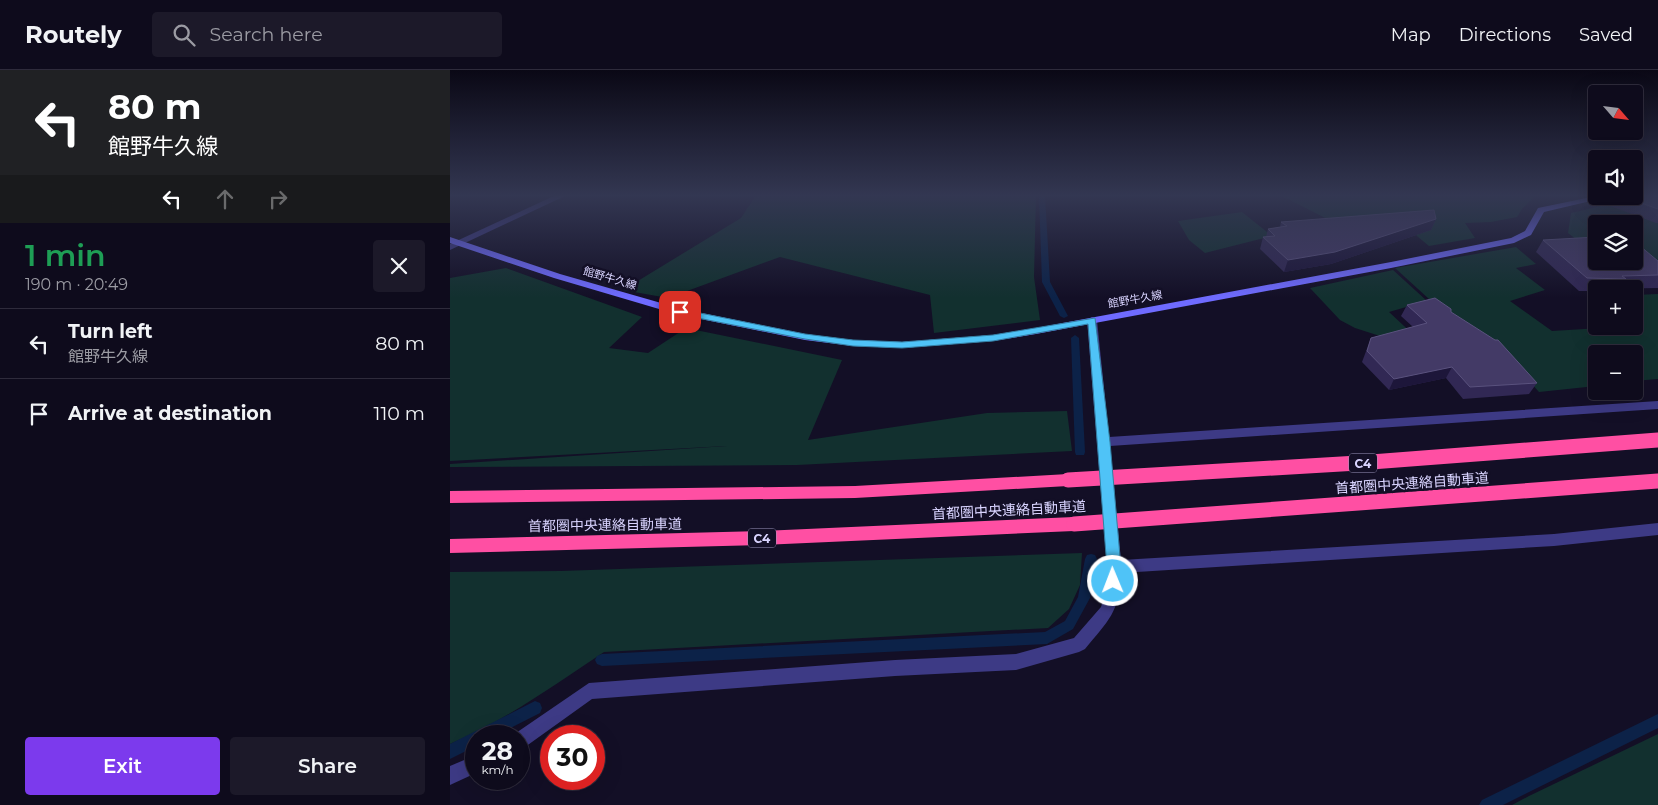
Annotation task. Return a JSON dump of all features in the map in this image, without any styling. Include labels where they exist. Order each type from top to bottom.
[{"type":"highway","name":"首都圏中央連絡自動車道","points":[[450,498],[855,492],[1358,463],[1658,440]]},
{"type":"highway","name":"首都圏中央連絡自動車道","points":[[450,546],[846,536],[1074,524],[1658,481]]},
{"type":"main road","name":"館野牛久線","points":[[453,244],[680,312],[805,336],[853,343],[902,345],[993,338],[1391,265],[1514,240],[1528,233],[1530,229]]},
{"type":"street","points":[[453,244],[486,229]]},
{"type":"street","points":[[530,733],[589,691],[895,668],[1016,662],[1079,644],[1107,611],[1113,594],[1114,568],[1092,320]]},
{"type":"street","points":[[1104,442],[1658,405]]},
{"type":"street","points":[[1114,568],[1554,540],[1658,529]]},
{"type":"street","points":[[450,776],[465,769]]},
{"type":"green space","points":[[722,229],[1035,229],[1034,277],[1040,320],[934,333],[930,295],[780,257],[668,298],[623,290]]},
{"type":"green space","points":[[1183,229],[1264,229],[1272,236],[1205,253],[1189,240]]},
{"type":"green space","points":[[1409,229],[1469,229],[1475,238],[1429,246]]},
{"type":"green space","points":[[1569,229],[1588,229],[1588,249],[1568,233]]},
{"type":"green space","points":[[1643,229],[1658,229],[1658,278],[1643,266]]},
{"type":"green space","points":[[1516,247],[1536,264],[1516,268],[1545,290],[1510,301],[1552,331],[1588,329],[1588,335],[1643,335],[1643,295],[1658,294],[1658,379],[1643,380],[1643,345],[1588,345],[1588,387],[1539,392],[1497,345],[1452,320],[1395,268]]},
{"type":"green space","points":[[506,268],[642,317],[609,348],[648,353],[686,328],[842,360],[808,440],[987,413],[1067,411],[1072,451],[797,465],[450,467],[450,464],[727,446],[450,461],[450,278]]},
{"type":"green space","points":[[1393,270],[1427,301],[1389,312],[1433,353],[1355,328],[1340,320],[1310,288]]},
{"type":"green space","points":[[1082,553],[1080,585],[1069,609],[1048,628],[604,652],[548,690],[490,725],[465,725],[465,737],[450,744],[450,572],[561,571]]},
{"type":"green space","points":[[1658,734],[1658,805],[1512,805],[1529,796]]},
{"type":"building","points":[[1268,229],[1404,229],[1335,252],[1288,260],[1263,237],[1275,236]]},
{"type":"building","points":[[1588,237],[1588,270],[1643,270],[1643,248],[1658,261],[1658,275],[1622,276],[1626,279],[1587,278],[1543,240]]},
{"type":"building","points":[[1435,298],[1451,309],[1451,312],[1495,340],[1498,340],[1537,383],[1470,387],[1452,367],[1394,379],[1367,351],[1371,338],[1427,323],[1407,305]]},
{"type":"waterway","points":[[1044,229],[1046,282],[1064,316]]},
{"type":"waterway","points":[[1075,338],[1080,452]]},
{"type":"waterway","points":[[602,660],[1047,638],[1069,625],[1084,598],[1091,559]]},
{"type":"waterway","points":[[502,725],[535,708]]},
{"type":"waterway","points":[[1487,805],[1658,721]]},
{"type":"waterway","points":[[450,752],[465,744]]},
{"type":"route","points":[[680,312],[805,336],[876,345],[902,345],[993,338],[1092,320],[1104,442],[1114,568],[1113,581]]}]
